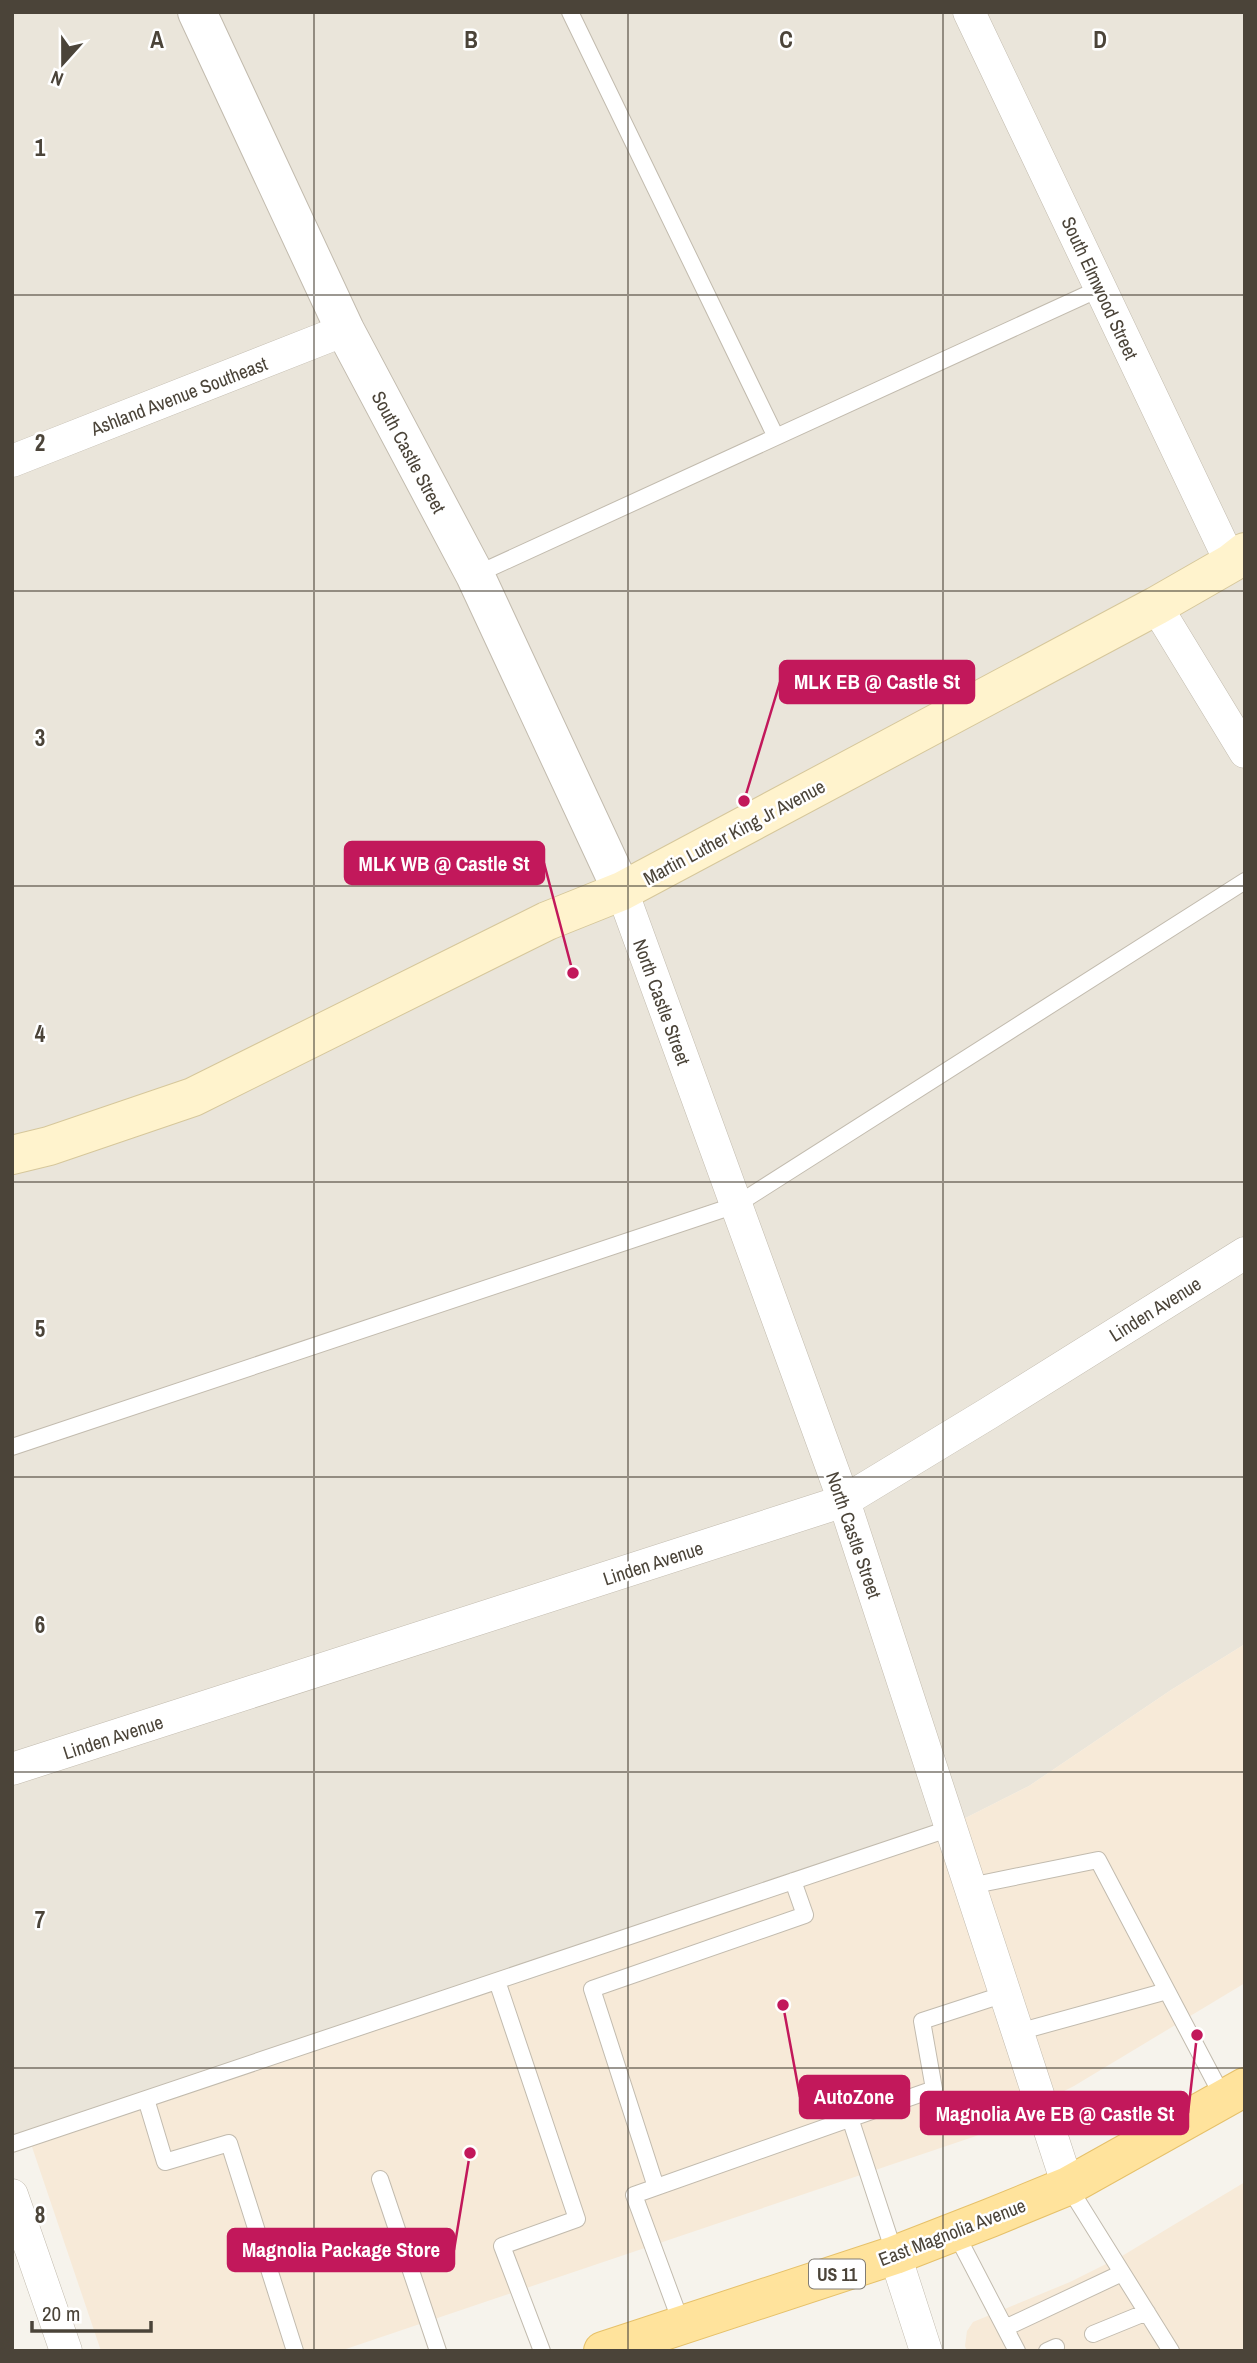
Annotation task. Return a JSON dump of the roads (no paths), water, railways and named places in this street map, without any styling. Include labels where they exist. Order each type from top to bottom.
[{"type":"main road","name":"Martin Luther King Jr Avenue","points":[[12,1155],[48,1146],[194,1097],[320,1032],[536,927],[622,891],[1156,606],[1238,558]]},
{"type":"main road","name":"East Magnolia Avenue","points":[[603,2351],[895,2255],[1068,2186],[1234,2093]]},
{"type":"street","name":"South Castle Street","points":[[197,12],[345,330],[475,575],[622,891]]},
{"type":"street","name":"South Elmwood Street","points":[[969,12],[1101,288],[1238,558]]},
{"type":"street","name":"Ashland Avenue Southeast","points":[[12,461],[345,330]]},
{"type":"street","points":[[1156,606],[1245,752]]},
{"type":"street","name":"North Castle Street","points":[[622,891],[844,1501],[1068,2186]]},
{"type":"street","name":"Linden Avenue","points":[[12,1769],[844,1501],[1245,1252]]},
{"type":"street","points":[[12,2195],[66,2351]]},
{"type":"street","points":[[895,2255],[926,2351]]},
{"type":"lane","points":[[570,12],[776,437]]},
{"type":"lane","points":[[475,575],[1101,288]]},
{"type":"lane","points":[[12,1447],[736,1205],[1245,881]]},
{"type":"lane","points":[[12,2144],[951,1828]]},
{"type":"lane","points":[[970,1886],[1098,1860],[1167,1991],[1234,2093]]},
{"type":"lane","points":[[656,2187],[592,1989],[805,1916],[793,1881]]},
{"type":"lane","points":[[497,1981],[577,2219],[502,2246],[542,2351]]},
{"type":"lane","points":[[1018,2032],[1167,1991]]},
{"type":"lane","points":[[682,2325],[634,2194],[934,2089],[922,2021],[1005,1994]]},
{"type":"lane","points":[[146,2099],[165,2162],[229,2143],[295,2351]]},
{"type":"lane","points":[[850,2118],[895,2255]]},
{"type":"lane","points":[[380,2179],[438,2351]]},
{"type":"lane","points":[[1068,2186],[1147,2312],[1165,2349]]},
{"type":"lane","points":[[955,2232],[1017,2351]]},
{"type":"lane","points":[[1005,2328],[1122,2273]]},
{"type":"lane","points":[[1093,2334],[1147,2312]]},
{"type":"place","name":"MLK EB @ Castle St","points":[[744,801]]},
{"type":"place","name":"MLK WB @ Castle St","points":[[573,973]]},
{"type":"place","name":"AutoZone","points":[[783,2005]]},
{"type":"place","name":"Magnolia Ave EB @ Castle St","points":[[1197,2035]]},
{"type":"place","name":"Magnolia Package Store","points":[[470,2153]]}]
